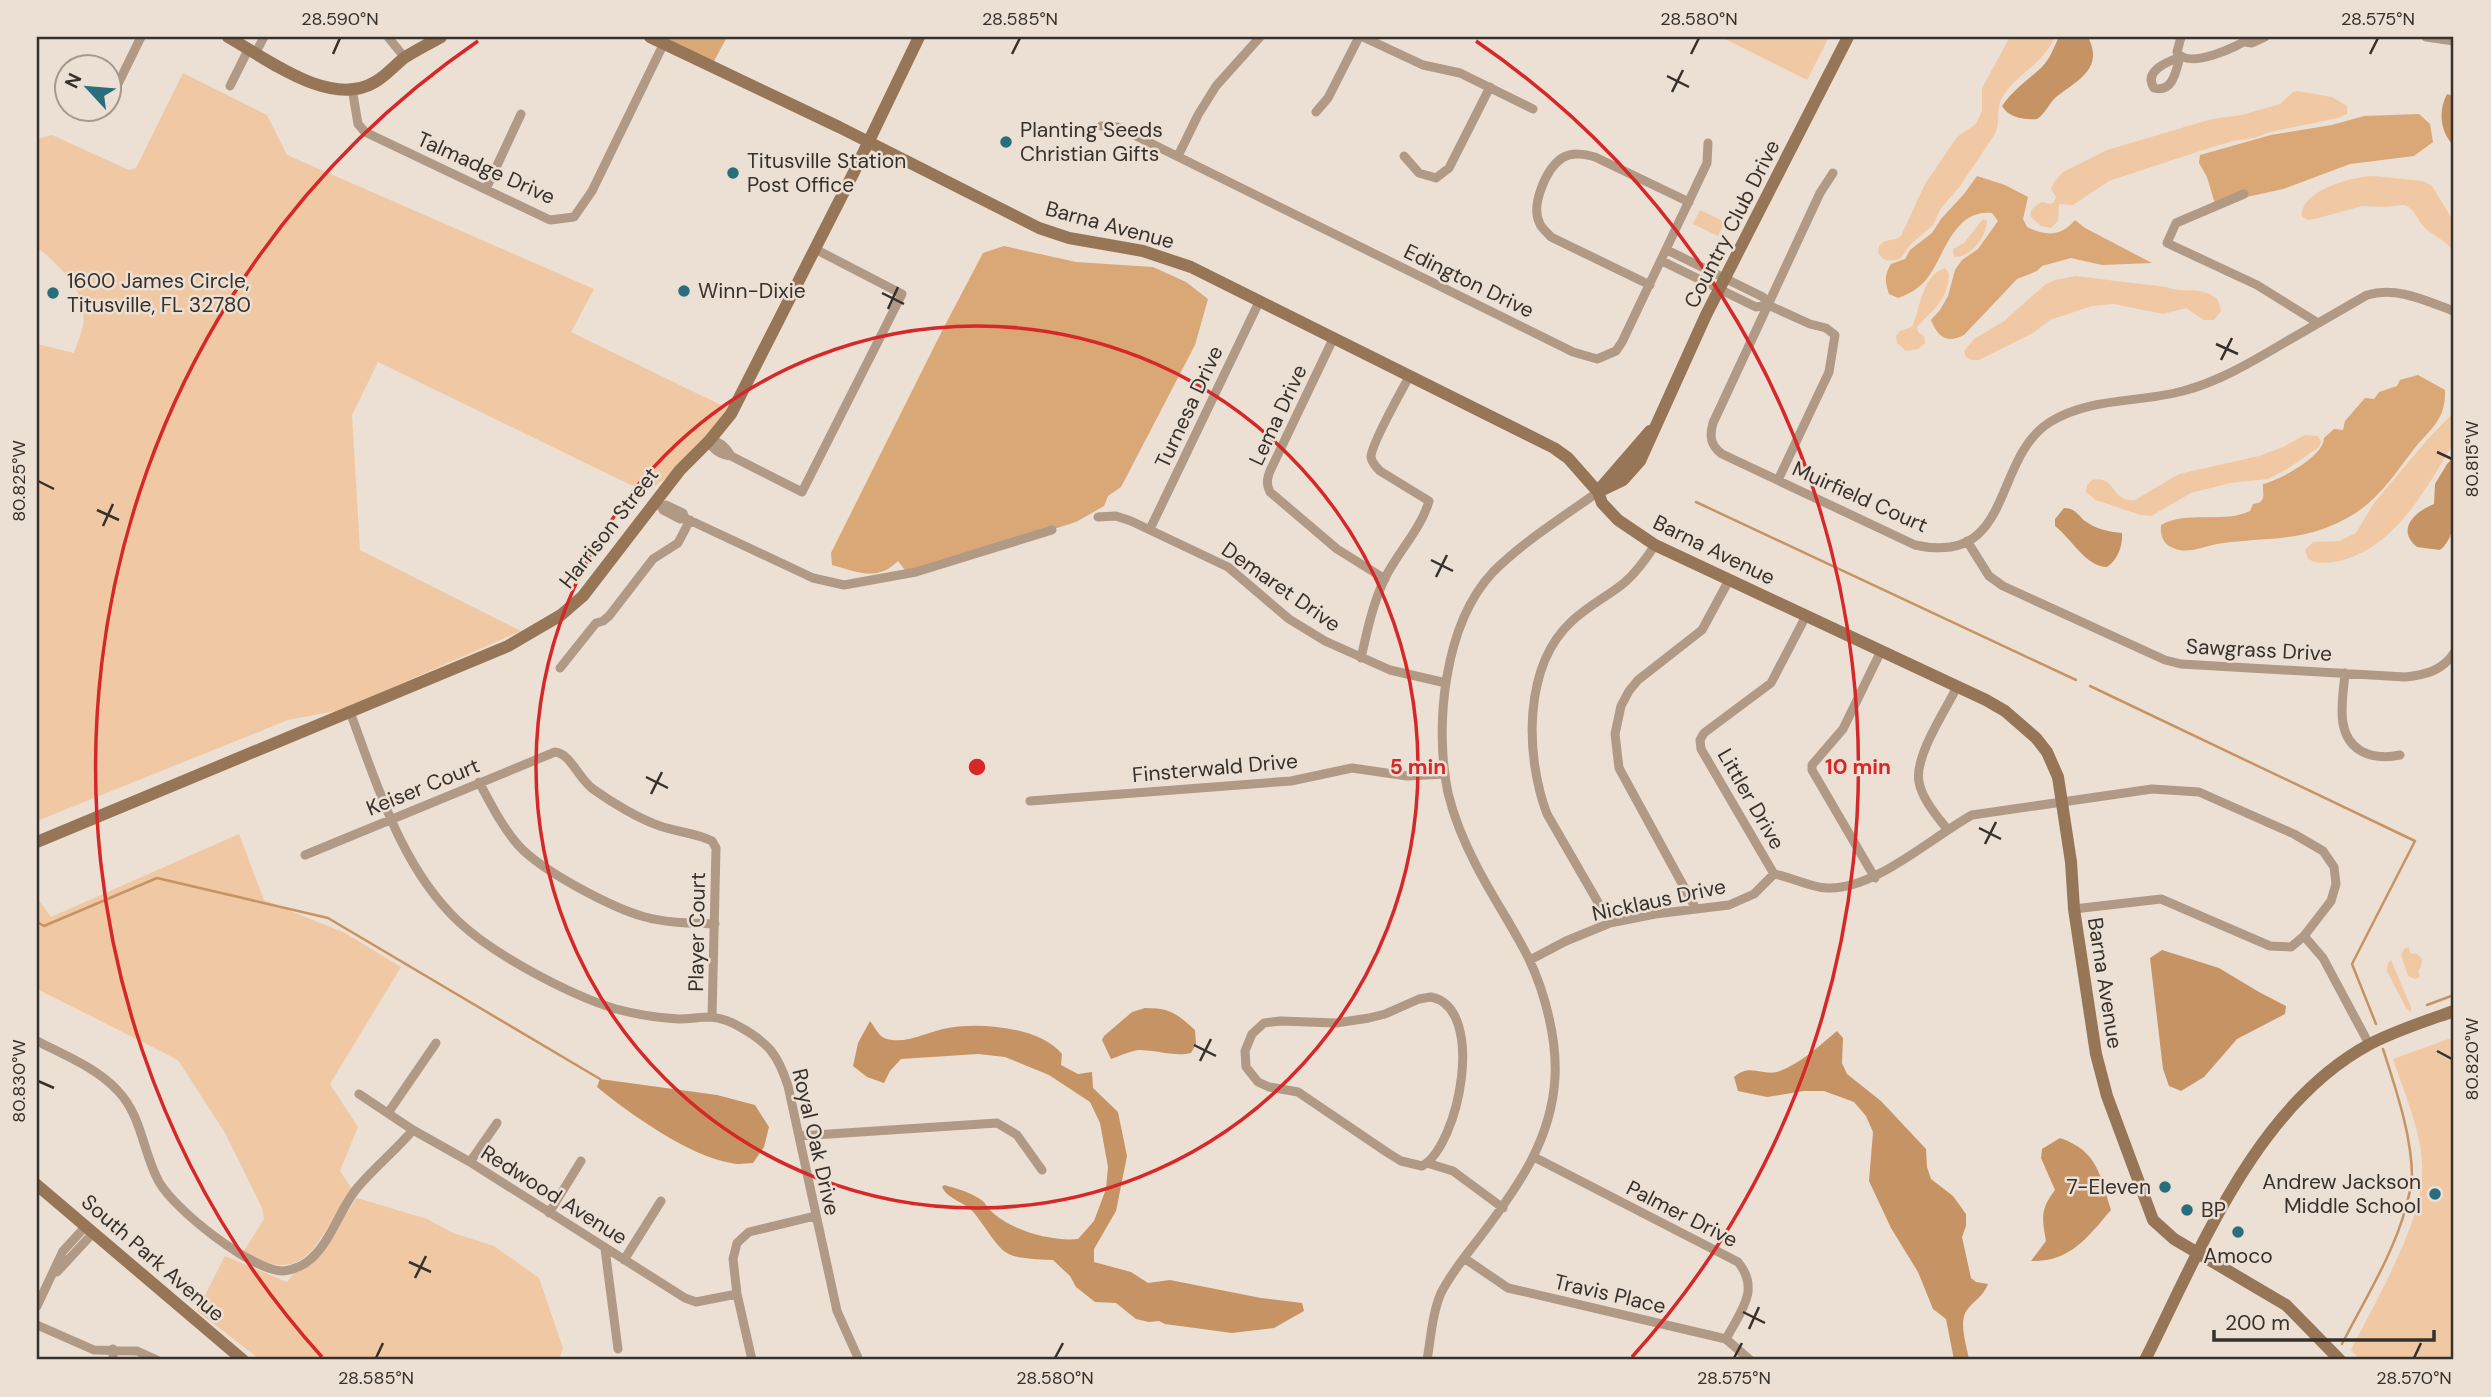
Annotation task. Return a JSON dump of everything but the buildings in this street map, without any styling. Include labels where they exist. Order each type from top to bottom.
[{"type":"street","points":[[122,76],[141,37]]},
{"type":"street","points":[[242,43],[264,37]]},
{"type":"street","points":[[388,37],[405,58]]},
{"type":"street","points":[[242,43],[314,85],[332,89],[374,83],[405,58],[441,37]]},
{"type":"street","name":"Barna Avenue","points":[[650,37],[869,142],[1039,228],[1069,237],[1143,251],[1191,267],[1334,337],[1554,448],[1568,458],[1618,520],[1655,545],[2005,711],[2036,738],[2047,752],[2058,777],[2096,1054],[2152,1220],[2199,1254],[2286,1305],[2340,1360]]},
{"type":"street","name":"Harrison Street","points":[[37,842],[508,646],[561,615],[583,596],[659,505],[680,470],[731,414],[869,142],[919,37]]},
{"type":"street","points":[[1178,156],[1216,86],[1260,37]]},
{"type":"street","points":[[1316,112],[1328,97],[1361,37],[1423,65],[1460,72],[1533,109]]},
{"type":"street","name":"Country Club Drive","points":[[1427,1360],[1439,1299],[1464,1258],[1522,1181],[1534,1157],[1545,1130],[1555,1076],[1548,1013],[1530,960],[1476,866],[1455,816],[1445,774],[1442,723],[1446,683],[1457,639],[1470,606],[1492,574],[1520,548],[1598,492],[1623,480],[1640,461],[1723,286],[1848,37]]},
{"type":"street","points":[[2181,37],[2177,52],[2185,59],[2202,57],[2248,39],[2252,43],[2265,37]]},
{"type":"street","points":[[2426,37],[2454,41]]},
{"type":"street","points":[[230,86],[242,43]]},
{"type":"street","name":"Talmadge Drive","points":[[352,88],[358,124],[365,132],[550,220],[574,216],[592,191],[664,43]]},
{"type":"street","points":[[1404,156],[1419,173],[1436,178],[1449,168],[1490,87]]},
{"type":"street","points":[[486,189],[522,114]]},
{"type":"street","name":"Edington Drive","points":[[1101,125],[1118,127],[1587,358],[1597,359],[1616,351],[1662,261],[1707,163],[1709,144]]},
{"type":"street","points":[[1650,285],[1551,237],[1540,224],[1536,209],[1538,196],[1553,167],[1564,157],[1581,153],[1595,157],[1689,202]]},
{"type":"street","name":"Muirfield Court","points":[[1833,173],[1820,193],[1710,432],[1711,442],[1716,450],[1915,545],[1946,548],[1968,541]]},
{"type":"street","points":[[2244,194],[2176,223],[2167,243],[2258,285],[2318,323]]},
{"type":"street","points":[[709,441],[711,447],[723,455],[731,456],[802,492],[902,294],[814,249]]},
{"type":"street","points":[[1667,250],[1689,261],[1723,286]]},
{"type":"street","points":[[1662,261],[1723,286],[1763,297],[1768,305],[1832,331],[1835,340],[1829,372],[1778,480]]},
{"type":"street","points":[[1684,271],[1689,261]]},
{"type":"street","points":[[1968,541],[1983,529],[1995,512],[2005,495],[2024,446],[2049,423],[2070,411],[2091,405],[2183,391],[2207,382],[2248,364],[2367,295],[2379,291],[2400,292],[2454,311]]},
{"type":"street","name":"Turnesa Drive","points":[[1150,529],[1259,300]]},
{"type":"street","name":"Lema Drive","points":[[1334,337],[1270,471],[1268,487],[1270,492],[1337,549],[1385,579]]},
{"type":"street","points":[[1361,658],[1370,617],[1385,579],[1425,513],[1429,501],[1380,471],[1371,458],[1410,375]]},
{"type":"street","points":[[659,505],[680,519],[688,519],[813,578],[844,585],[916,572],[1052,530]]},
{"type":"street","name":"Demaret Drive","points":[[1098,517],[1116,516],[1228,566],[1289,619],[1325,641],[1390,670],[1446,683]]},
{"type":"street","points":[[560,668],[596,623],[609,616],[653,559],[678,543],[688,519]]},
{"type":"street","name":"Sawgrass Drive","points":[[1968,541],[1989,576],[2003,586],[2165,660],[2181,664],[2405,677],[2424,675],[2439,668],[2454,653]]},
{"type":"street","points":[[1610,923],[1547,814],[1540,795],[1533,759],[1534,713],[1538,684],[1553,642],[1575,618],[1625,582],[1655,545]]},
{"type":"street","points":[[1696,909],[1619,768],[1615,734],[1621,706],[1629,691],[1638,680],[1702,630],[1729,580]]},
{"type":"street","name":"Littler Drive","points":[[1774,874],[1701,749],[1700,740],[1704,733],[1771,683],[1806,616]]},
{"type":"street","points":[[1875,878],[1812,770],[1812,765],[1843,729],[1881,650]]},
{"type":"street","points":[[2345,673],[2343,728],[2352,745],[2367,754],[2385,758],[2400,755]]},
{"type":"street","points":[[1947,829],[1924,796],[1918,774],[1925,751],[1958,687]]},
{"type":"street","name":"Royal Oak Drive","points":[[350,712],[391,819],[430,887],[449,911],[494,949],[525,968],[605,1005],[677,1019],[712,1017],[733,1023],[756,1036],[772,1050],[782,1068],[799,1136],[837,1311],[859,1360]]},
{"type":"street","name":"Keiser Court","points":[[304,855],[555,752],[566,755],[580,778],[613,803],[656,825],[682,833],[701,835],[712,841],[716,848]]},
{"type":"street","name":"Finsterwald Drive","points":[[1030,801],[1289,781],[1352,768],[1407,776],[1445,774]]},
{"type":"street","points":[[479,782],[510,836],[549,871],[644,917],[663,921],[715,924]]},
{"type":"street","points":[[1774,874],[1791,876],[1827,888],[1852,885],[1875,878],[1972,815],[2063,804],[2152,789],[2189,789],[2199,792],[2294,834],[2323,851],[2334,867],[2336,884],[2331,901],[2304,936],[2291,947],[2270,946],[2161,899],[2074,909]]},
{"type":"street","name":"Player Court","points":[[712,1017],[716,848]]},
{"type":"street","name":"Nicklaus Drive","points":[[1530,960],[1566,941],[1610,923],[1729,905],[1754,894],[1774,874]]},
{"type":"street","points":[[2304,936],[2323,958],[2369,1044]]},
{"type":"street","points":[[1427,1163],[1433,1157],[1455,1111],[1462,1086],[1463,1056],[1457,1019],[1438,999],[1419,999],[1385,1014],[1336,1023],[1264,1023],[1252,1034],[1244,1060],[1250,1074],[1258,1082],[1269,1087],[1298,1092],[1401,1161],[1422,1166],[1427,1163],[1453,1171],[1503,1208]]},
{"type":"street","points":[[2145,1360],[2235,1182],[2262,1142],[2291,1108],[2320,1079],[2369,1044],[2409,1026],[2454,1011]]},
{"type":"street","points":[[37,1041],[100,1076],[118,1091],[131,1107],[160,1183],[187,1216],[266,1267],[285,1271],[307,1262],[323,1244],[358,1188],[413,1130]]},
{"type":"street","points":[[388,1113],[436,1043]]},
{"type":"street","name":"Redwood Avenue","points":[[359,1094],[685,1298],[696,1302],[737,1294]]},
{"type":"street","points":[[470,1162],[498,1123]]},
{"type":"street","points":[[799,1136],[997,1124],[1017,1135],[1042,1170]]},
{"type":"street","name":"Palmer Drive","points":[[1534,1157],[1738,1262],[1746,1272],[1749,1292],[1726,1339]]},
{"type":"street","points":[[549,1213],[581,1161]]},
{"type":"street","name":"South Park Avenue","points":[[37,1185],[243,1360]]},
{"type":"street","points":[[624,1260],[662,1201]]},
{"type":"street","points":[[752,1360],[737,1294],[733,1251],[743,1236],[750,1232],[815,1216]]},
{"type":"street","points":[[37,1306],[63,1251],[90,1230]]},
{"type":"street","points":[[605,1249],[618,1349]]},
{"type":"street","name":"Travis Place","points":[[1464,1258],[1508,1288],[1726,1339],[1749,1360]]},
{"type":"street","points":[[37,1325],[94,1350],[137,1351],[157,1360]]},
{"type":"street","points":[[113,1349],[113,1360]]},
{"type":"shaded area","points":[[660,37],[727,37],[713,63]]},
{"type":"shaded area","points":[[1721,37],[1829,37],[1807,80]]},
{"type":"shaded area","points":[[2010,37],[2055,37],[2044,55],[2003,96],[1995,134],[1960,186],[1941,208],[1933,225],[1910,245],[1901,258],[1885,260],[1878,253],[1879,246],[1884,241],[1901,236],[1925,184],[1957,137],[1976,124],[1982,111],[1982,88]]},
{"type":"shaded area","points":[[2059,37],[2088,37],[2093,58],[2090,66],[2079,80],[2055,98],[2037,119],[2013,116],[2002,106],[2045,64]]},
{"type":"shaded area","points":[[183,73],[267,115],[287,155],[594,289],[571,332],[729,409],[671,475],[645,492],[378,362],[352,415],[360,550],[521,631],[341,710],[288,720],[37,821],[37,344],[74,353],[83,326],[83,314],[77,291],[71,281],[37,247],[37,139],[52,135],[129,170],[136,168]]},
{"type":"shaded area","points":[[2293,92],[2332,97],[2347,106],[2347,114],[2233,141],[2109,181],[2073,205],[2059,204],[2058,221],[2051,228],[2041,226],[2031,217],[2035,206],[2042,202],[2054,202],[2056,197],[2051,189],[2063,172],[2107,150],[2212,119],[2242,115],[2280,104]]},
{"type":"shaded area","points":[[2447,94],[2454,96],[2454,146],[2443,128],[2442,121],[2442,107]]},
{"type":"shaded area","points":[[2419,114],[2430,124],[2433,142],[2414,156],[2350,164],[2283,189],[2215,204],[2207,177],[2199,163],[2200,155],[2271,135],[2332,125],[2364,116]]},
{"type":"shaded area","points":[[1977,176],[2005,185],[2028,197],[2023,219],[2027,227],[2052,233],[2064,230],[2075,220],[2085,228],[2152,263],[2102,265],[2071,258],[2042,266],[2037,271],[2017,279],[1964,335],[1947,339],[1940,335],[1931,320],[1948,296],[1955,270],[1962,260],[1978,249],[1998,221],[1992,213],[1968,218],[1959,226],[1926,280],[1913,291],[1898,298],[1889,294],[1886,275],[1891,264],[1905,259],[1910,250],[1932,233]]},
{"type":"shaded area","points":[[2373,176],[2423,181],[2432,186],[2454,222],[2454,254],[2445,242],[2424,227],[2414,212],[2405,205],[2362,206],[2315,219],[2302,217],[2309,199],[2318,192],[2341,182]]},
{"type":"shaded area","points":[[1700,210],[1725,222],[1718,236],[1693,224]]},
{"type":"shaded area","points":[[1983,219],[1987,221],[1981,240],[1966,254],[1954,257],[1953,249],[1964,243]]},
{"type":"shaded area","points":[[1004,246],[1076,262],[1153,267],[1186,282],[1208,299],[1195,345],[1121,487],[1108,496],[1104,506],[1076,522],[909,575],[898,561],[875,573],[832,565],[831,553],[983,253]]},
{"type":"shaded area","points":[[1945,268],[1949,274],[1946,291],[1917,327],[1918,332],[1924,336],[1925,343],[1918,349],[1906,351],[1897,343],[1896,336],[1900,331],[1912,327],[1926,285],[1937,272]]},
{"type":"shaded area","points":[[2075,276],[2200,291],[2218,300],[2221,311],[2214,320],[2204,320],[2186,308],[2163,314],[2114,304],[2092,306],[2050,320],[2033,333],[1979,360],[1966,357],[1964,351],[1974,339],[2004,321],[2046,284]]},
{"type":"shaded area","points":[[2418,375],[2445,390],[2440,416],[2384,487],[2358,512],[2331,526],[2301,535],[2223,543],[2187,550],[2172,547],[2163,540],[2161,525],[2171,521],[2193,517],[2228,517],[2250,511],[2253,504],[2261,502],[2263,484],[2280,478],[2309,459],[2334,429],[2343,430],[2345,421],[2365,398],[2374,399],[2379,392],[2397,386],[2400,380]]},
{"type":"shaded area","points":[[2454,412],[2452,446],[2404,518],[2373,546],[2355,556],[2327,563],[2308,559],[2305,550],[2313,542],[2339,541],[2356,533],[2374,503]]},
{"type":"shaded area","points":[[2305,435],[2318,436],[2321,441],[2319,447],[2268,479],[2230,483],[2191,493],[2151,516],[2140,515],[2096,500],[2086,492],[2087,485],[2092,480],[2100,479],[2110,484],[2121,497],[2135,500],[2179,474],[2259,456]]},
{"type":"shaded area","points":[[2454,457],[2454,520],[2447,542],[2440,550],[2417,547],[2408,534],[2410,521],[2434,504],[2435,484]]},
{"type":"shaded area","points":[[2064,508],[2075,511],[2096,527],[2122,533],[2119,552],[2111,564],[2107,567],[2092,562],[2055,526],[2055,519]]},
{"type":"shaded area","points":[[239,834],[264,900],[345,933],[401,967],[330,1084],[358,1127],[340,1171],[352,1189],[310,1252],[298,1261],[284,1265],[266,1262],[244,1251],[264,1219],[262,1208],[225,1133],[178,1060],[37,989],[37,898],[51,917]]},
{"type":"shaded area","points":[[2409,947],[2410,953],[2417,954],[2422,959],[2418,971],[2420,977],[2415,979],[2408,976],[2401,955],[2404,949]]},
{"type":"shaded area","points":[[2162,950],[2219,968],[2286,1006],[2285,1014],[2237,1039],[2204,1077],[2181,1091],[2169,1086],[2163,1069],[2150,958]]},
{"type":"shaded area","points":[[2391,960],[2411,1012],[2406,1008],[2387,971]]},
{"type":"shaded area","points":[[1145,1008],[1173,1013],[1195,1030],[1196,1044],[1191,1053],[1139,1050],[1111,1059],[1102,1040],[1104,1036],[1132,1012]]},
{"type":"shaded area","points":[[870,1021],[882,1037],[892,1040],[908,1039],[961,1026],[992,1026],[1025,1032],[1052,1045],[1062,1054],[1061,1065],[1078,1074],[1092,1072],[1093,1088],[1118,1112],[1127,1156],[1116,1211],[1094,1249],[1094,1262],[1131,1272],[1148,1283],[1170,1280],[1261,1298],[1302,1303],[1304,1311],[1274,1328],[1232,1333],[1159,1321],[1149,1322],[1136,1319],[1116,1303],[1095,1302],[1076,1287],[1070,1276],[1053,1260],[1022,1258],[1005,1252],[971,1210],[948,1195],[942,1187],[944,1185],[967,1192],[983,1202],[999,1218],[1020,1229],[1056,1239],[1078,1239],[1094,1221],[1106,1189],[1108,1167],[1100,1123],[1090,1102],[1049,1075],[1005,1057],[978,1054],[901,1059],[884,1083],[867,1077],[853,1066],[858,1043]]},
{"type":"shaded area","points":[[1837,1031],[1843,1038],[1842,1063],[1847,1074],[1881,1101],[1926,1149],[1931,1179],[1953,1196],[1966,1214],[1962,1237],[1971,1278],[1976,1282],[1988,1284],[1964,1315],[1963,1327],[1969,1360],[1954,1360],[1946,1319],[1933,1309],[1918,1272],[1891,1228],[1869,1181],[1873,1132],[1866,1116],[1854,1102],[1824,1091],[1767,1097],[1738,1091],[1734,1077],[1740,1073],[1751,1070],[1772,1073],[1785,1069]]},
{"type":"shaded area","name":"Andrew Jackson Middle School","points":[[2454,1037],[2454,1360],[2360,1360],[2351,1350],[2404,1242],[2413,1220],[2422,1178],[2417,1133],[2393,1059]]},
{"type":"shaded area","points":[[600,1079],[717,1095],[755,1105],[769,1127],[764,1147],[753,1163],[734,1164],[697,1152],[643,1121],[611,1098],[597,1087]]},
{"type":"shaded area","points":[[2060,1138],[2073,1143],[2090,1157],[2100,1175],[2111,1210],[2085,1239],[2067,1253],[2031,1261],[2046,1241],[2043,1214],[2055,1190],[2041,1158],[2042,1149]]},
{"type":"shaded area","points":[[357,1198],[427,1219],[453,1233],[494,1246],[539,1278],[563,1348],[559,1360],[261,1360],[197,1311],[225,1256],[287,1282],[296,1271],[310,1265]]},
{"type":"waterway","points":[[1696,502],[2076,680]]},
{"type":"waterway","points":[[2090,686],[2415,841],[2352,964],[2376,1024]]},
{"type":"waterway","points":[[37,922],[44,926],[157,878],[328,918],[600,1079]]},
{"type":"waterway","points":[[2427,1005],[2454,995]]},
{"type":"waterway","points":[[2342,1344],[2394,1242],[2412,1181],[2407,1131],[2383,1049]]},
{"type":"place","name":"Planting Seeds Christian Gifts","points":[[1006,142]]},
{"type":"place","name":"Titusville Station Post Office","points":[[733,173]]},
{"type":"place","name":"Winn-Dixie","points":[[684,291]]},
{"type":"place","name":"1600 James Circle, Titusville, FL 32780","points":[[53,293]]},
{"type":"place","name":"7-Eleven","points":[[2165,1187]]},
{"type":"place","name":"Andrew Jackson Middle School","points":[[2435,1194]]},
{"type":"place","name":"BP","points":[[2187,1210]]},
{"type":"place","name":"Amoco","points":[[2238,1232]]}]
